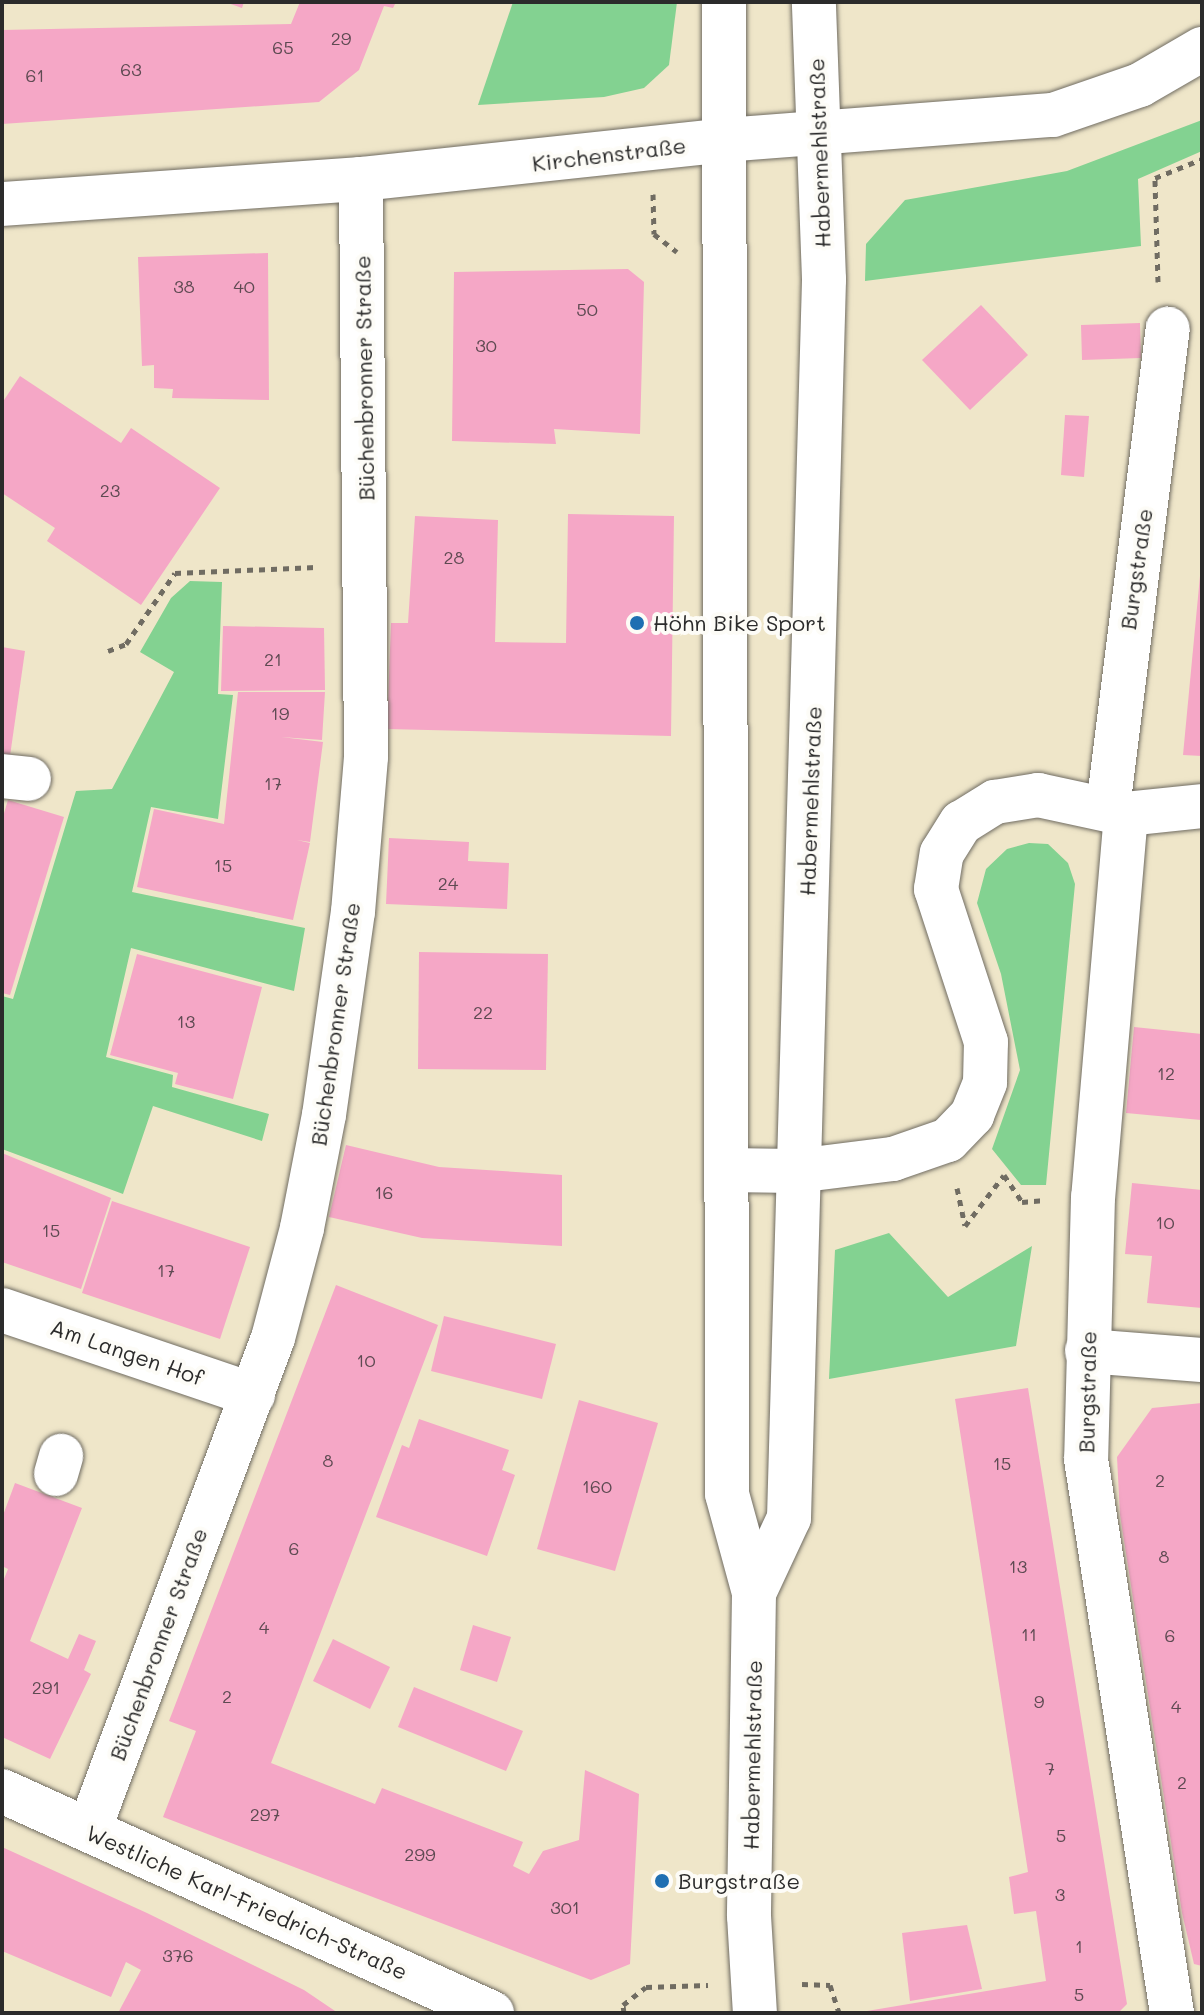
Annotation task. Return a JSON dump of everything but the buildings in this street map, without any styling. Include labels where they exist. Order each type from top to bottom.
[{"type":"street","name":"Habermehlstraße","points":[[724,2],[727,1494],[754,1593],[749,1916],[755,2013]]},
{"type":"street","name":"Habermehlstraße","points":[[754,1593],[789,1518],[796,1171],[824,279],[814,2]]},
{"type":"street","name":"Kirchenstraße","points":[[2,204],[361,179],[725,140],[818,137],[1053,115],[1140,85],[1202,49]]},
{"type":"street","name":"Büchenbronner Straße","points":[[89,1830],[253,1395],[302,1228],[353,912],[366,757],[367,564],[361,179]]},
{"type":"street","name":"Burgstraße","points":[[1163,312],[1117,811],[1093,1197],[1086,1459],[1172,2013]]},
{"type":"street","points":[[726,1170],[796,1171],[893,1159],[948,1140],[972,1115],[985,1082],[986,1042],[936,889],[942,853],[961,823],[995,802],[1038,795],[1117,811],[1202,806]]},
{"type":"street","name":"Am Langen Hof","points":[[2,1310],[90,1356],[253,1395]]},
{"type":"street","points":[[1087,1351],[1202,1360]]},
{"type":"street","name":"Westliche Karl-Friedrich-Straße","points":[[2,1791],[492,2013]]},
{"type":"path","points":[[1163,312],[1155,178],[1202,159]]},
{"type":"path","points":[[108,651],[126,644],[175,573],[367,564]]},
{"type":"path","points":[[965,1226],[1004,1175],[1022,1202]]},
{"type":"green space","points":[[513,2],[677,2],[669,65],[644,88],[604,97],[478,105]]},
{"type":"green space","points":[[1202,120],[1202,151],[1138,179],[1141,246],[865,281],[866,244],[905,200],[1067,171]]},
{"type":"green space","points":[[190,581],[222,582],[218,694],[233,695],[218,819],[151,807],[132,892],[305,928],[294,991],[131,948],[106,1057],[173,1075],[172,1087],[269,1114],[262,1141],[153,1106],[123,1194],[2,1149],[2,996],[13,999],[76,791],[112,789],[174,672],[140,652],[171,598]]},
{"type":"green space","points":[[1029,843],[1048,844],[1068,863],[1075,884],[1046,1185],[1021,1185],[992,1149],[1020,1070],[1001,974],[977,903],[986,869],[1007,849]]},
{"type":"green space","points":[[889,1233],[948,1297],[1032,1246],[1016,1346],[829,1379],[835,1250]]},
{"type":"place","name":"Höhn Bike Sport","points":[[637,623]]},
{"type":"place","name":"Burgstraße","points":[[662,1881]]}]
